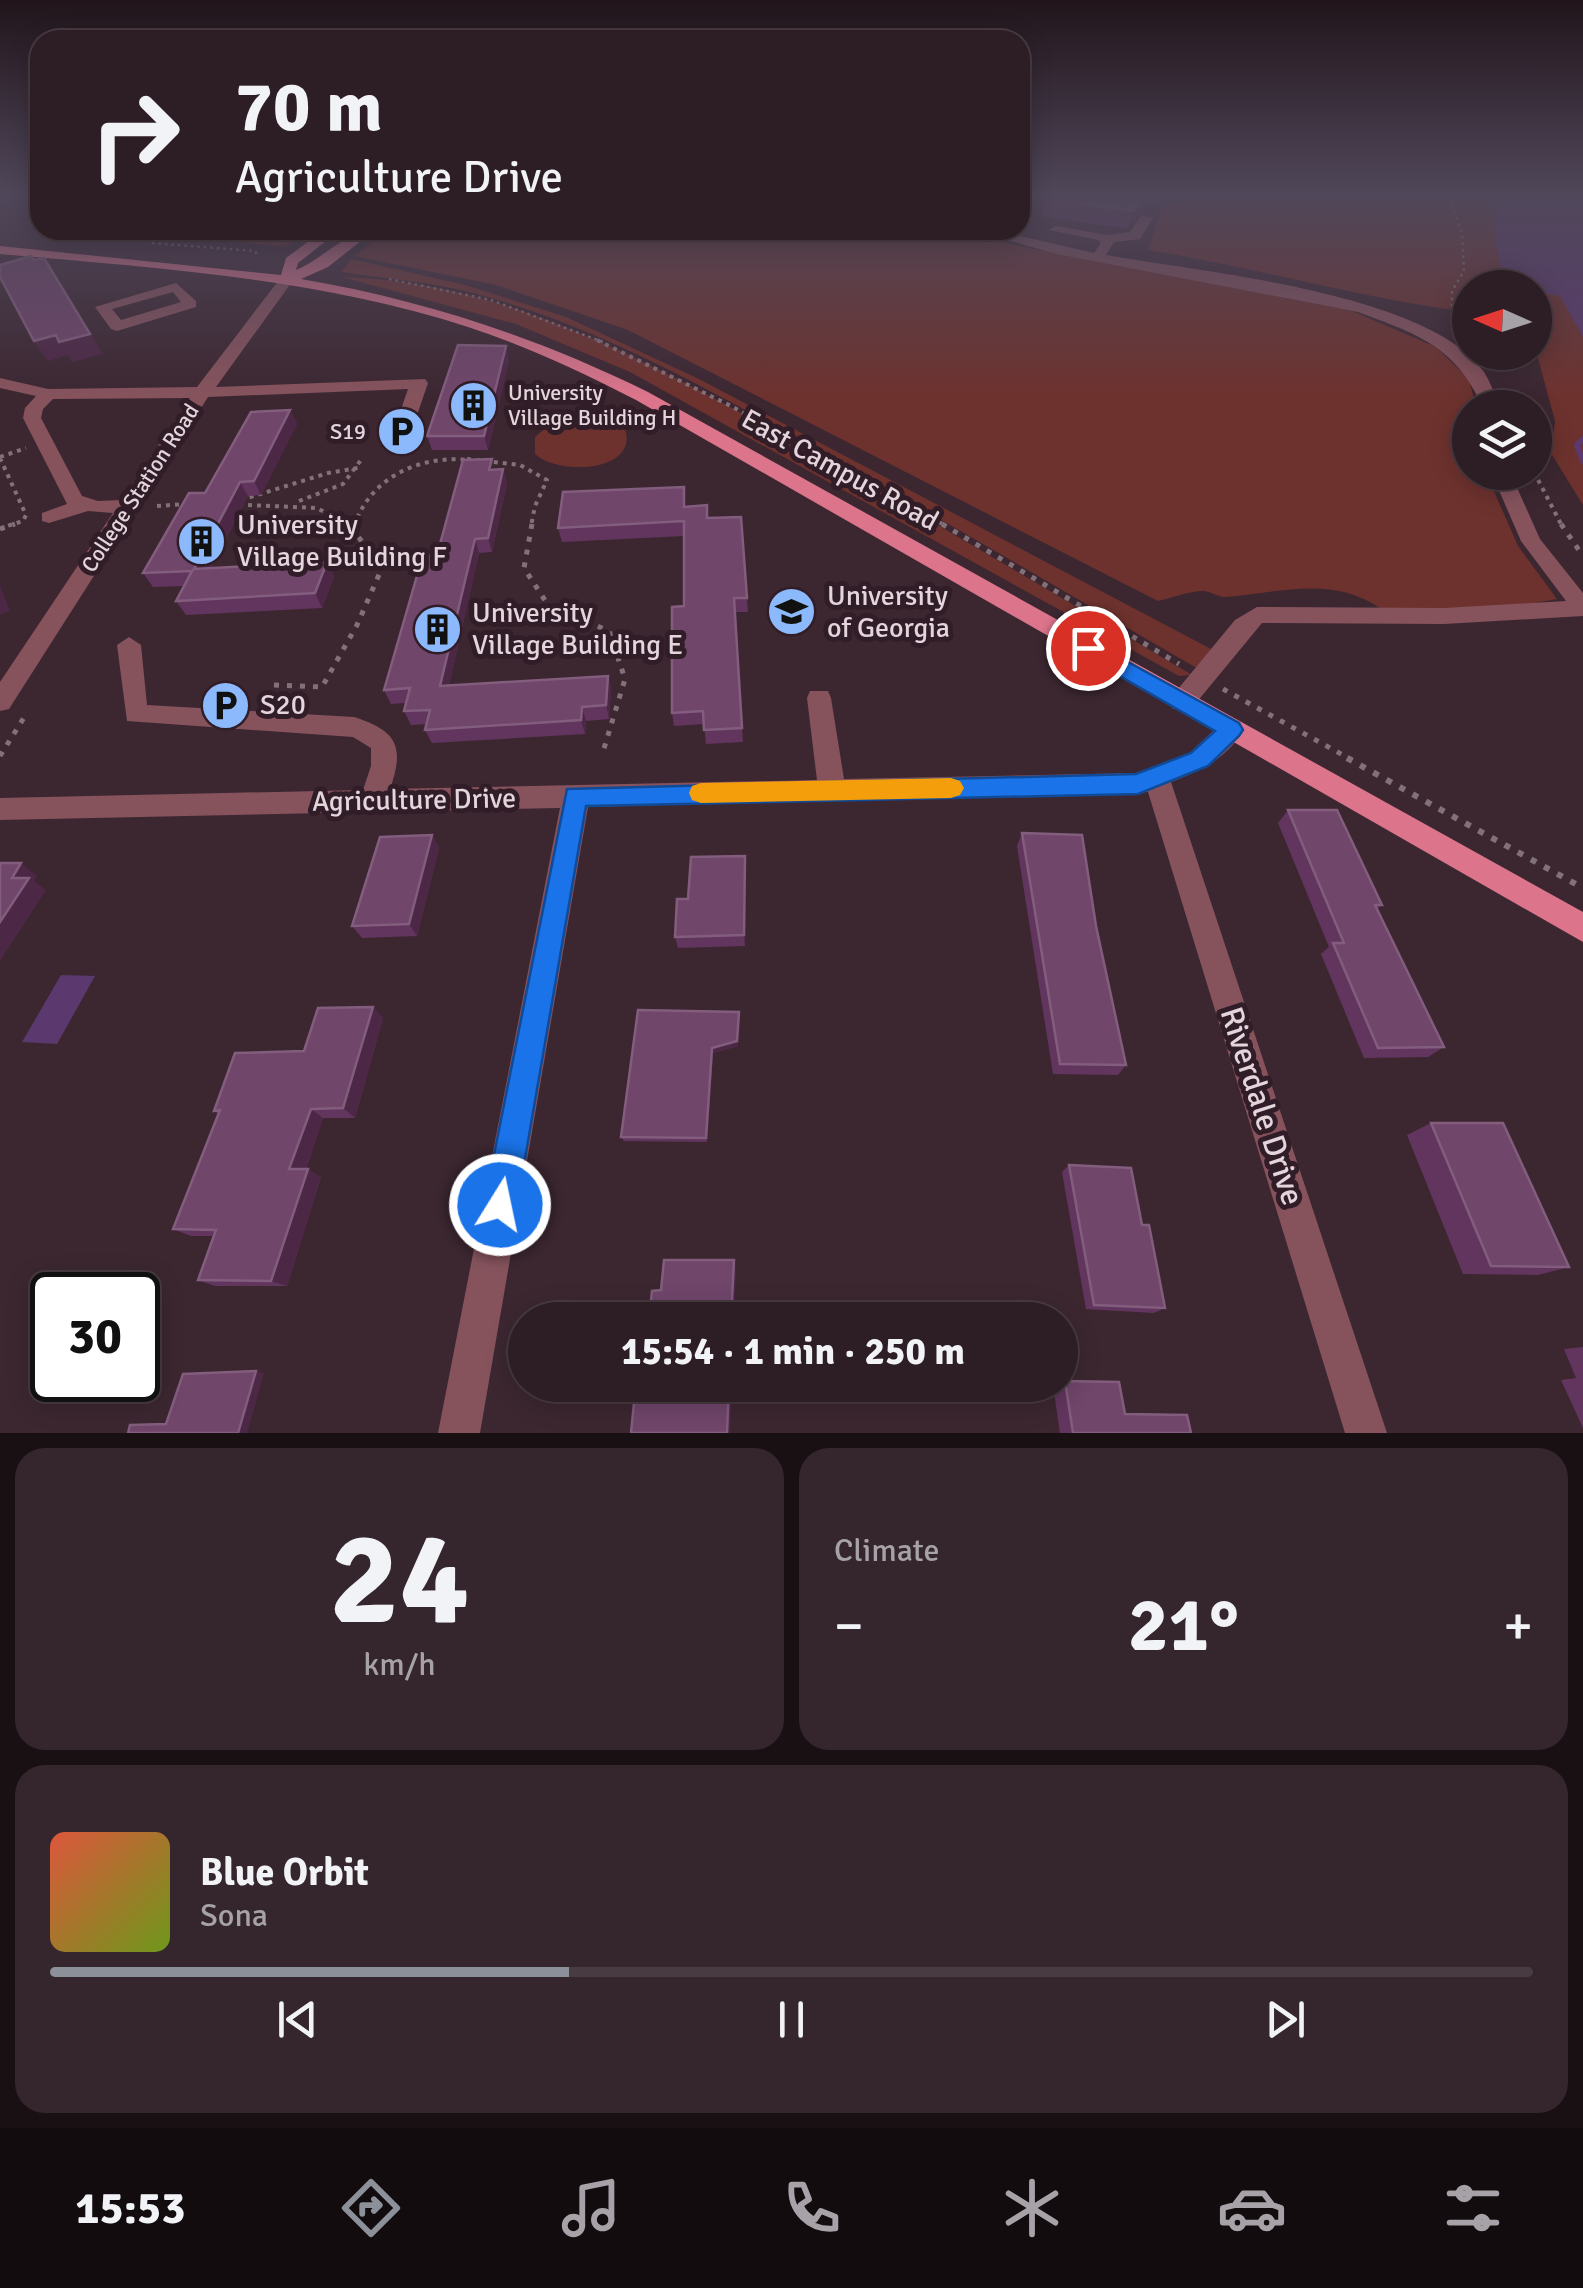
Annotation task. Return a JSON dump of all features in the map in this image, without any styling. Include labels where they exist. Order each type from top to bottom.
[{"type":"main road","name":"East Campus Road","points":[[143,263],[287,279],[454,317],[594,372],[1583,928]]},
{"type":"main road","name":"College Station Road","points":[[287,279],[291,263]]},
{"type":"main road","name":"College Station Road","points":[[287,279],[324,263]]},
{"type":"street","points":[[1129,263],[1324,300],[1391,319],[1459,354],[1488,390]]},
{"type":"street","points":[[176,287],[191,304],[117,326],[103,307],[176,287],[200,268]]},
{"type":"street","name":"College Station Road","points":[[1,699],[202,393],[287,279]]},
{"type":"street","points":[[0,383],[48,394],[202,393],[419,384],[396,450]]},
{"type":"street","points":[[48,394],[34,408],[32,418],[74,500],[85,506]]},
{"type":"street","points":[[1508,490],[1531,542],[1583,608]]},
{"type":"street","points":[[49,517],[85,506],[127,506]]},
{"type":"street","points":[[1182,702],[1242,626],[1257,615],[1444,616],[1583,608]]},
{"type":"street","points":[[129,644],[136,714],[354,727],[374,734],[383,742],[386,757],[372,801]]},
{"type":"street","points":[[819,698],[832,790]]},
{"type":"street","name":"Agriculture Drive","points":[[0,809],[1138,784],[1199,760],[1231,730]]},
{"type":"street","name":"Riverdale Drive","points":[[1158,779],[1366,1433]]},
{"type":"street","points":[[459,1433],[576,796]]},
{"type":"path","points":[[0,458],[26,516],[23,521],[0,529]]},
{"type":"path","points":[[353,529],[365,500],[425,459],[520,465],[548,480],[535,506],[524,568],[548,605],[609,631],[625,678],[602,756]]},
{"type":"path","points":[[467,459],[472,462],[469,471]]},
{"type":"path","points":[[248,505],[307,502],[344,484],[360,460]]},
{"type":"path","points":[[231,501],[261,498],[328,471],[358,468]]},
{"type":"path","points":[[1542,490],[1583,556]]},
{"type":"path","points":[[307,502],[346,522],[371,555],[385,561],[441,559]]},
{"type":"path","points":[[156,506],[201,503]]},
{"type":"path","points":[[346,522],[355,518]]},
{"type":"path","points":[[274,684],[322,687],[356,626],[385,561]]},
{"type":"path","points":[[1212,683],[1583,888]]},
{"type":"shaded area","points":[[348,263],[368,263],[465,285],[566,317],[699,379],[1213,650],[1200,668],[1195,667],[814,448],[691,381],[607,341],[477,294],[342,272]]},
{"type":"shaded area","points":[[388,263],[1106,263],[1352,311],[1436,347],[1452,363],[1452,370],[1460,370],[1469,379],[1472,390],[1452,390],[1452,490],[1493,490],[1518,546],[1557,599],[1516,606],[1383,610],[1345,592],[1306,588],[1225,597],[1198,591],[1158,601],[628,330],[496,285]]},
{"type":"shaded area","points":[[1218,263],[1583,263],[1583,326],[1577,326],[1583,337],[1583,505],[1552,455],[1552,390],[1547,390],[1541,370],[1552,370],[1552,270],[1452,270],[1452,309]]},
{"type":"shaded area","points":[[1501,263],[1583,263],[1583,337],[1560,296],[1552,295],[1552,270],[1504,270]]},
{"type":"shaded area","points":[[342,277],[405,282],[467,295],[528,313],[645,363],[813,453],[1192,675],[1179,676],[630,372],[516,324]]},
{"type":"shaded area","points":[[584,415],[604,417],[625,429],[626,443],[620,454],[609,462],[578,467],[546,461],[535,454],[535,437],[553,422]]},
{"type":"shaded area","points":[[61,975],[95,976],[57,1044],[22,1042]]},
{"type":"building","points":[[47,263],[90,334],[59,342],[56,335],[34,341],[0,277],[0,265]]},
{"type":"building","points":[[458,345],[506,346],[484,436],[427,436]]},
{"type":"building","points":[[290,410],[254,481],[240,482],[194,569],[327,562],[315,593],[176,601],[192,571],[143,573],[189,493],[205,493],[251,412]]},
{"type":"building","name":"University Village Building E","points":[[492,459],[489,470],[503,469],[488,538],[475,539],[440,686],[608,676],[606,705],[582,707],[581,720],[425,730],[430,710],[404,711],[410,688],[384,690],[423,555],[437,555],[463,460]]},
{"type":"building","points":[[684,487],[684,507],[707,505],[707,518],[741,517],[747,598],[734,598],[742,728],[704,730],[703,711],[672,713],[672,607],[684,606],[684,521],[558,528],[563,492]]},
{"type":"building","points":[[1288,810],[1337,810],[1382,905],[1375,905],[1444,1047],[1378,1048],[1333,943],[1344,943]]},
{"type":"building","points":[[1022,833],[1082,835],[1096,926],[1126,1065],[1060,1064]]},
{"type":"building","points":[[432,835],[409,924],[352,926],[380,837]]},
{"type":"building","points":[[745,856],[744,935],[675,937],[677,899],[688,899],[691,857]]},
{"type":"building","points":[[0,863],[21,863],[12,878],[29,878],[0,922]]},
{"type":"building","points":[[373,1007],[343,1108],[311,1109],[289,1169],[308,1169],[271,1281],[198,1280],[216,1230],[173,1229],[220,1110],[214,1111],[235,1053],[304,1051],[318,1008]]},
{"type":"building","points":[[638,1010],[739,1012],[737,1041],[712,1048],[706,1138],[621,1137]]},
{"type":"building","points":[[1431,1123],[1503,1123],[1569,1267],[1491,1266]]},
{"type":"building","points":[[1069,1165],[1131,1168],[1142,1225],[1149,1225],[1165,1308],[1094,1305]]},
{"type":"building","points":[[664,1260],[734,1260],[732,1302],[651,1302],[652,1291],[661,1290]]},
{"type":"building","points":[[256,1371],[238,1433],[128,1433],[130,1425],[166,1424],[183,1374]]},
{"type":"building","points":[[1078,1381],[1119,1382],[1125,1414],[1187,1415],[1191,1433],[1073,1433],[1068,1402],[1078,1402]]},
{"type":"building","points":[[634,1402],[728,1402],[727,1433],[631,1433]]},
{"type":"waterway","points":[[1583,439],[1577,445],[1583,461]]},
{"type":"slow traffic","points":[[701,793],[951,788]]},
{"type":"place","name":"University Village Building H","points":[[473,405]]},
{"type":"place","name":"S19","points":[[401,431]]},
{"type":"place","name":"University Village Building F","points":[[202,541]]},
{"type":"place","name":"University of Georgia","points":[[792,612]]},
{"type":"place","name":"University Village Building E","points":[[437,629]]},
{"type":"place","name":"S20","points":[[225,705]]},
{"type":"route","points":[[500,1205],[576,796],[1138,784],[1199,760],[1231,730],[1088,648]]}]
